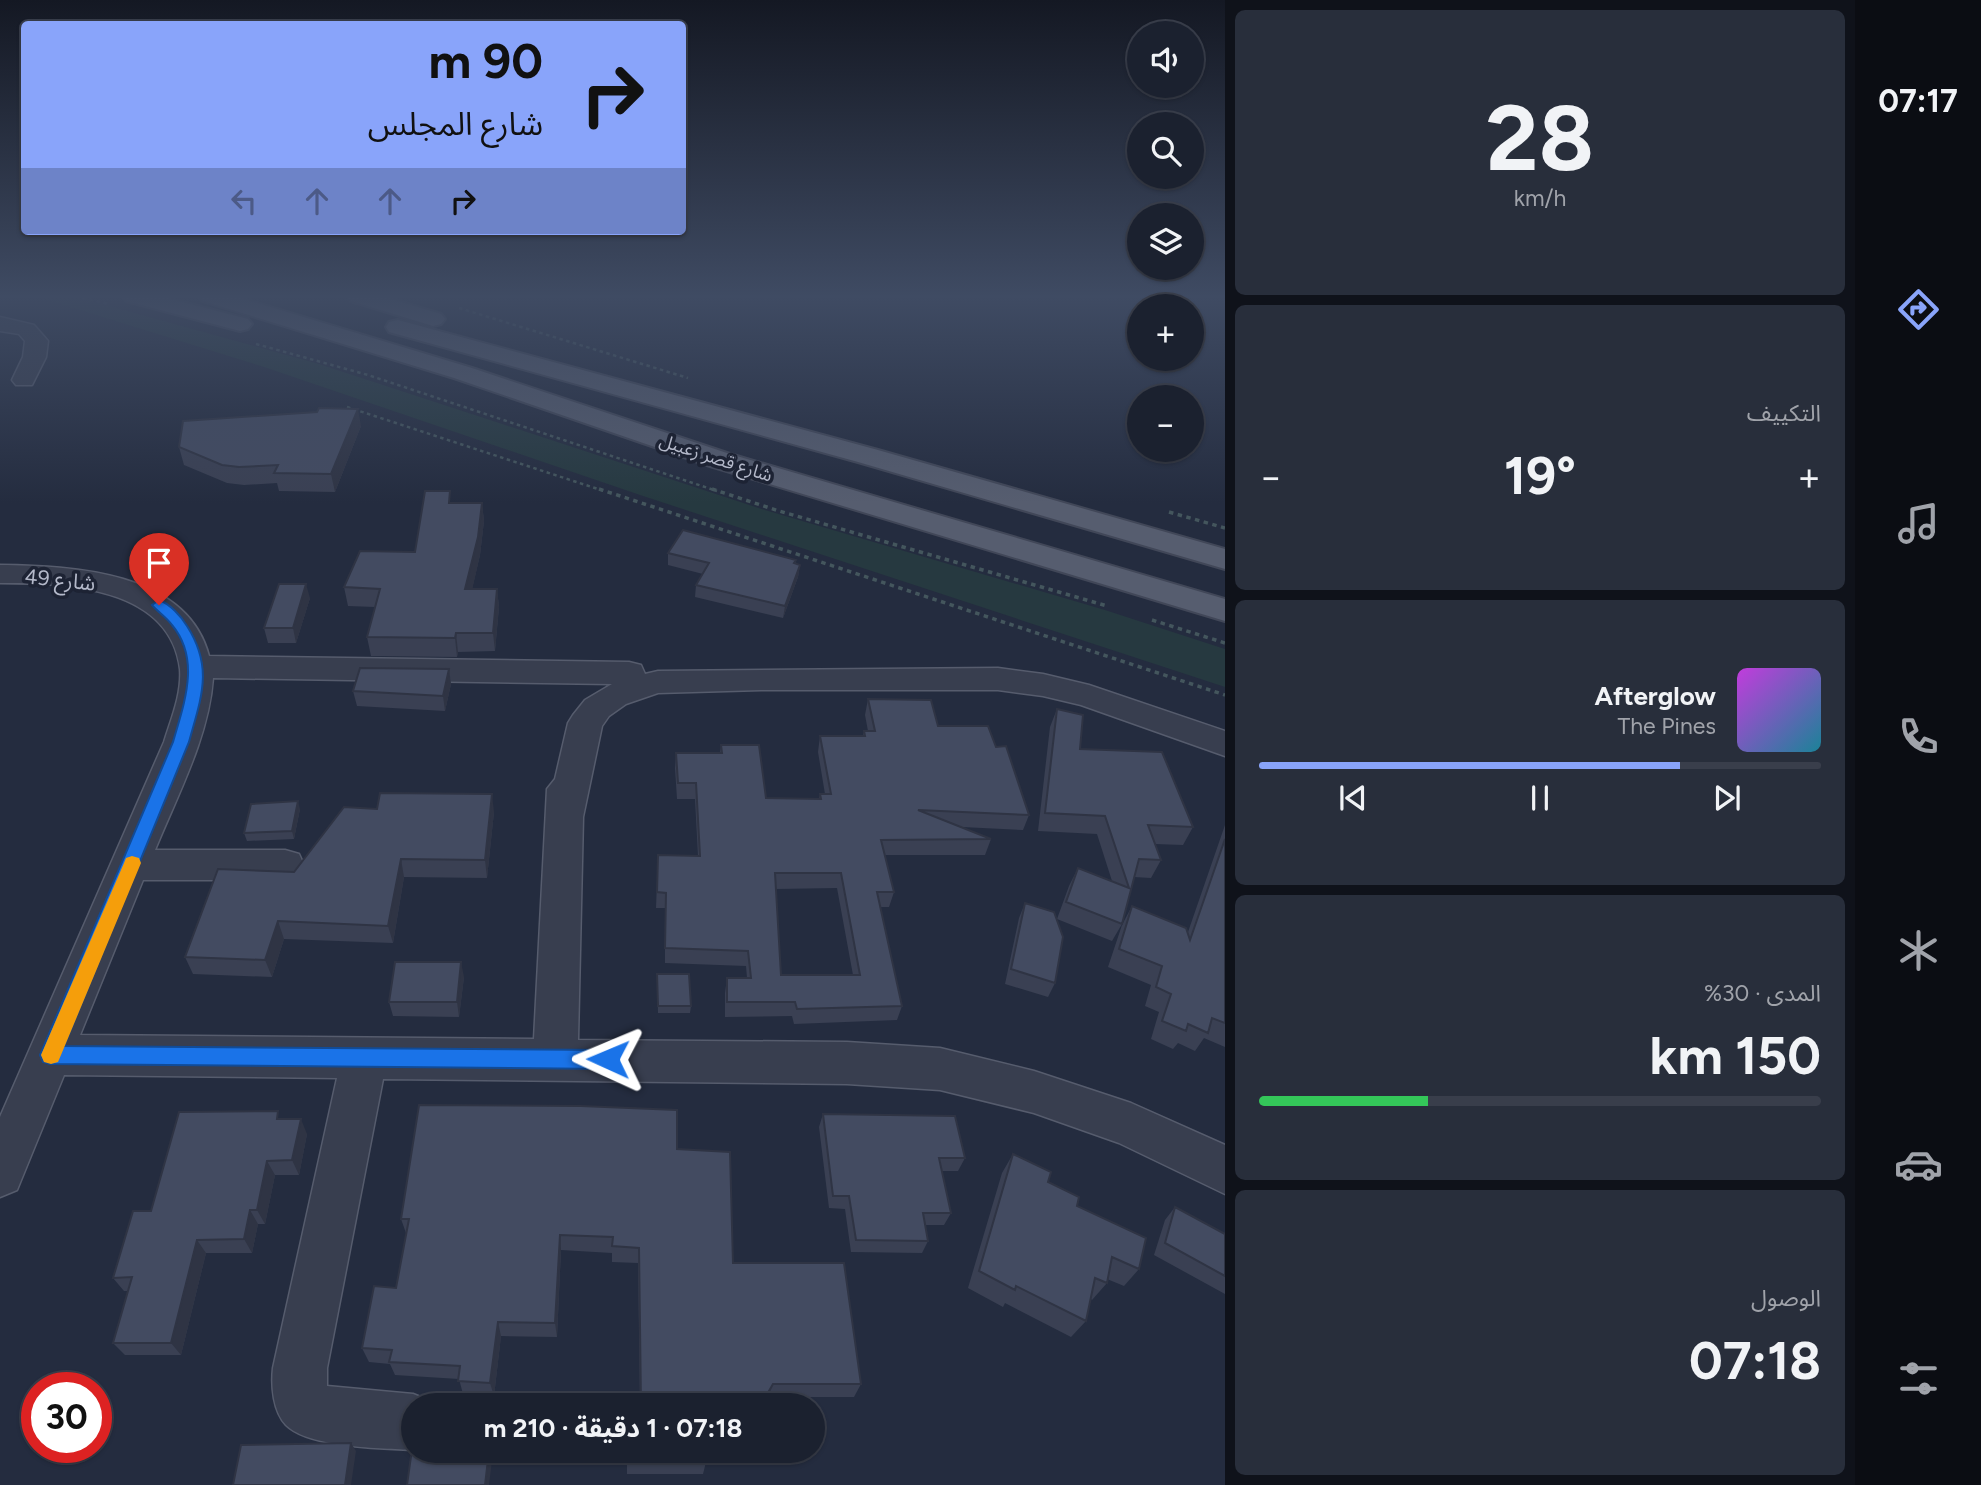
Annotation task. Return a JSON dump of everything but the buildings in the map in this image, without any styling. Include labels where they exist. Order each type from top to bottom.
[{"type":"main road","points":[[389,365],[461,383],[524,394]]},
{"type":"main road","name":"شارع قصر زعبيل","points":[[439,365],[720,460],[1225,610]]},
{"type":"main road","name":"شارع قصر زعبيل","points":[[544,365],[1225,559]]},
{"type":"street","points":[[24,380],[31,365]]},
{"type":"street","name":"شارع 49","points":[[0,575],[66,576],[116,587],[159,605],[178,622],[191,643],[196,667]]},
{"type":"street","points":[[0,1173],[132,865],[181,742],[196,691],[196,667],[629,673],[761,679]]},
{"type":"street","points":[[555,1059],[566,813],[564,718],[572,702],[587,688],[606,678],[629,673]]},
{"type":"street","points":[[566,813],[586,723],[597,708],[614,696],[635,687],[658,682],[998,679],[1043,685],[1089,696],[1225,744]]},
{"type":"street","points":[[132,865],[285,865]]},
{"type":"street","points":[[50,1055],[847,1063],[940,1069],[1034,1092],[1131,1125],[1225,1170]]},
{"type":"street","points":[[364,1058],[300,1368],[299,1390],[307,1407],[321,1414],[401,1421]]},
{"type":"path","points":[[333,365],[779,511],[1109,607]]},
{"type":"path","points":[[347,407],[1053,636],[1225,695]]},
{"type":"path","points":[[1148,618],[1225,643]]},
{"type":"shaded area","points":[[258,365],[323,365],[765,510],[1105,610],[1225,649],[1225,687],[640,495]]},
{"type":"slow traffic","points":[[51,1055],[132,863]]},
{"type":"route","points":[[159,605],[178,622],[191,643],[196,667],[196,691],[181,742],[132,865],[50,1055],[608,1059]]}]
